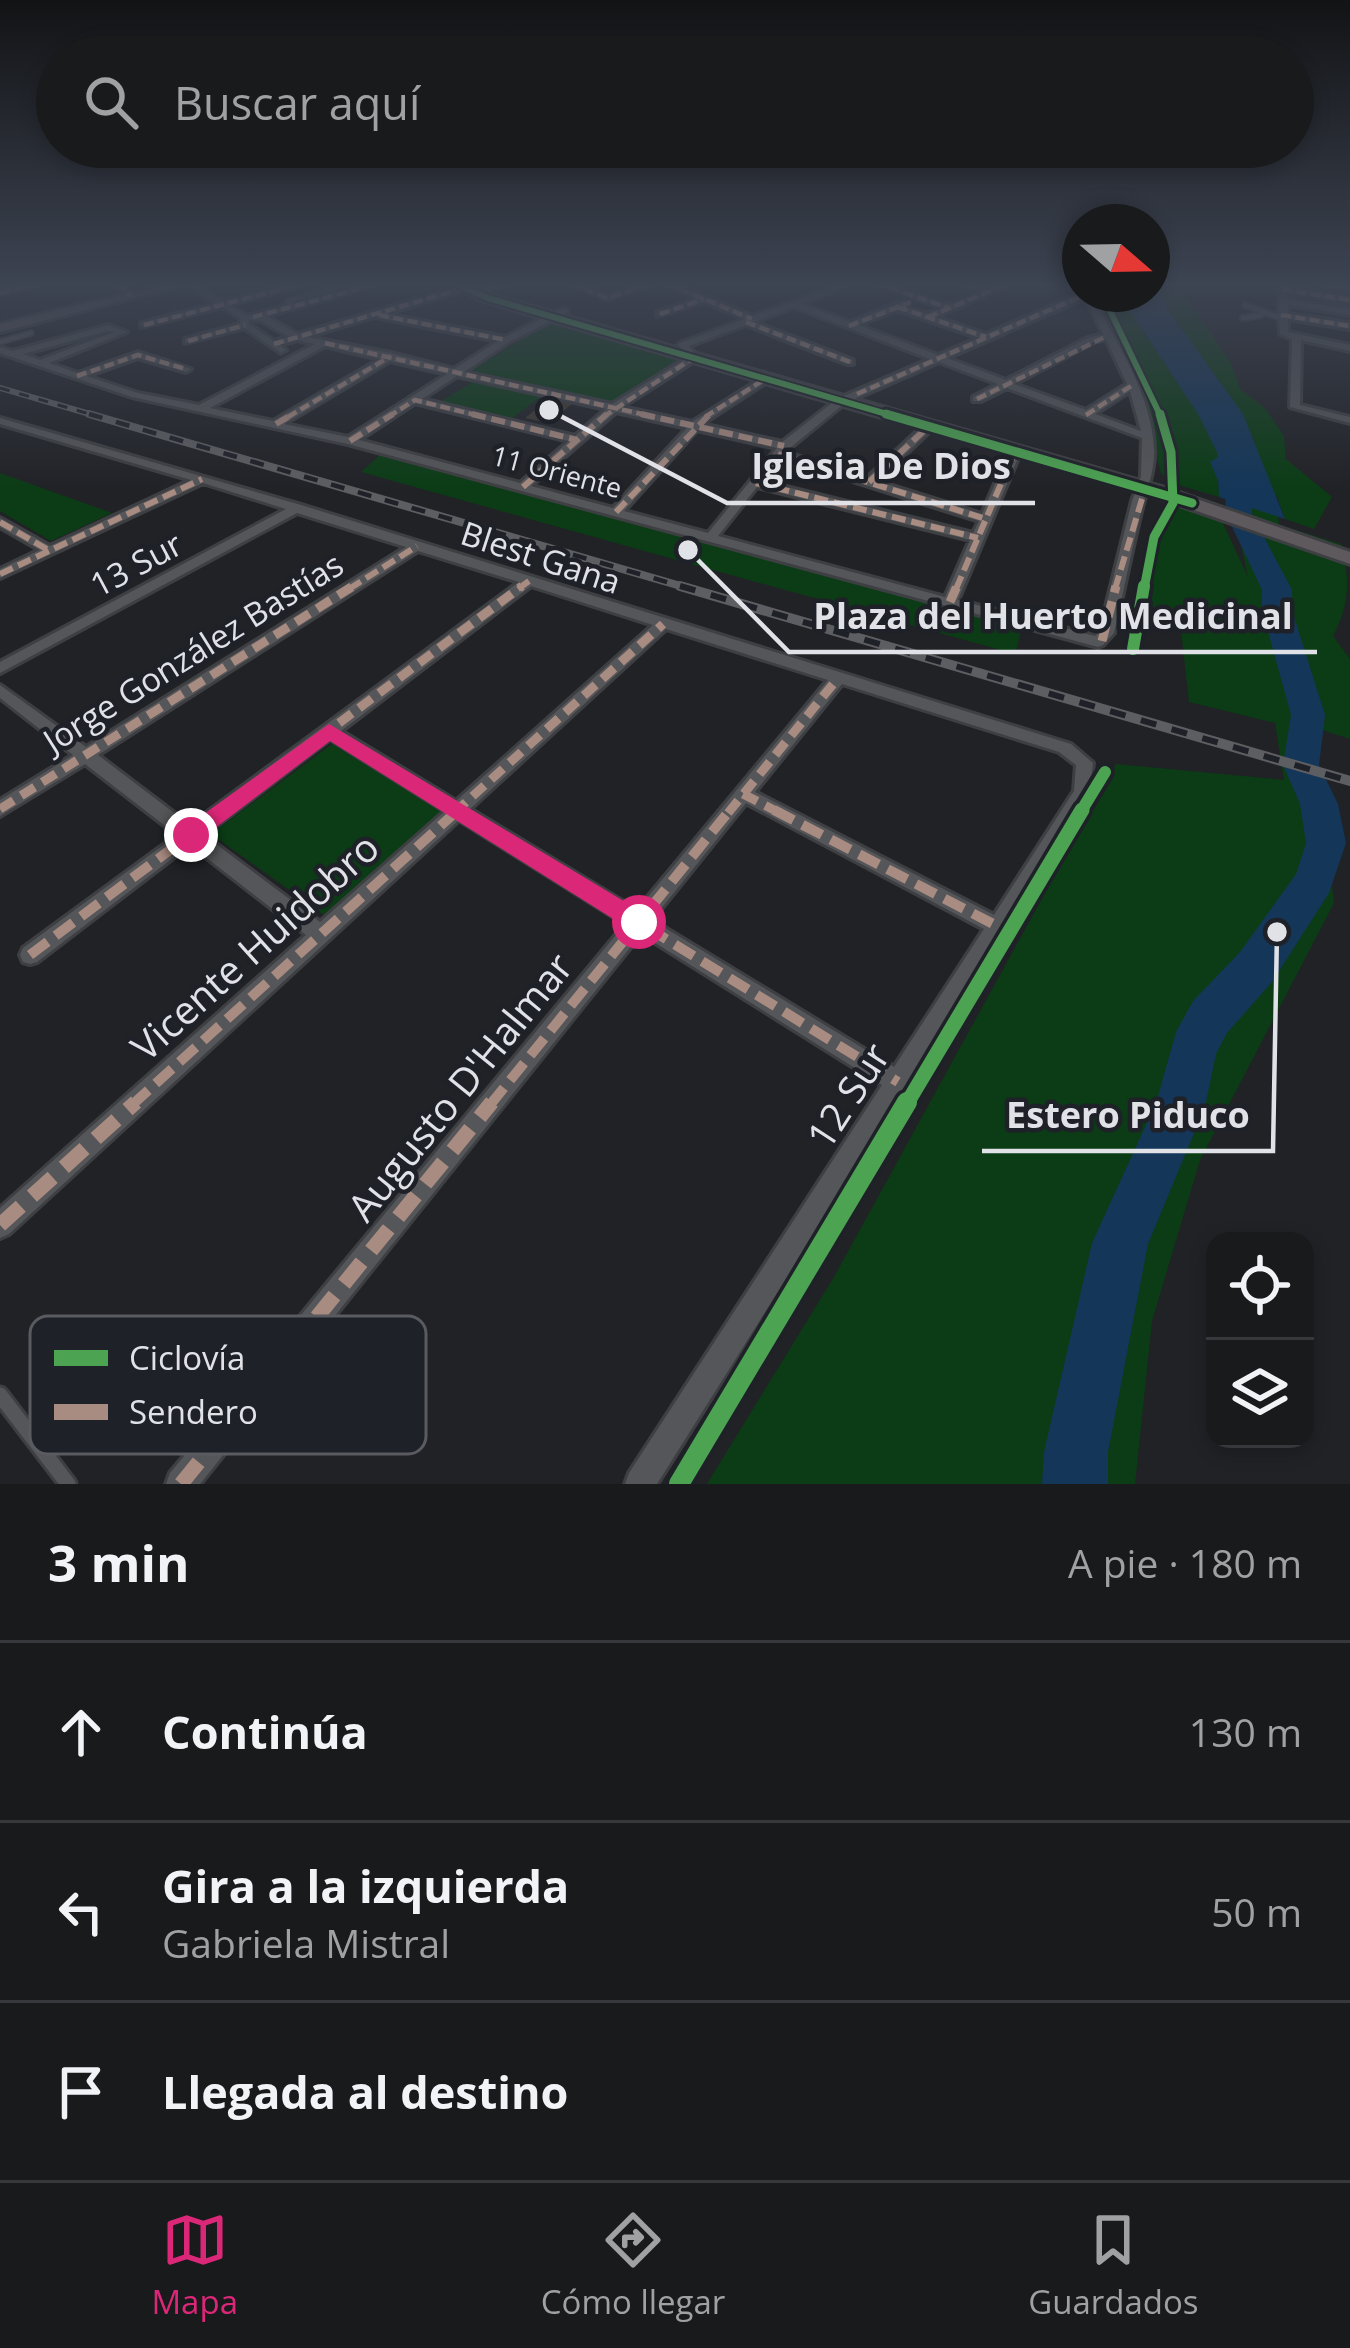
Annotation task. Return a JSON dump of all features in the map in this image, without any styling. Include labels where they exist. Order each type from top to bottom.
[{"type":"main road","points":[[689,352],[765,379],[849,398],[928,426],[1147,485]]},
{"type":"main road","points":[[689,352],[1147,485],[1350,558]]},
{"type":"street","name":"11 Oriente","points":[[10,352],[77,376],[200,409],[350,441],[1102,641],[1138,501],[1147,485]]},
{"type":"street","points":[[13,354],[19,352]]},
{"type":"street","points":[[40,364],[70,352]]},
{"type":"street","points":[[283,352],[292,360]]},
{"type":"street","points":[[200,409],[307,352]]},
{"type":"street","points":[[372,352],[694,426],[986,519]]},
{"type":"street","points":[[350,441],[487,352]]},
{"type":"street","points":[[523,487],[615,407],[688,352]]},
{"type":"street","points":[[826,352],[850,362]]},
{"type":"street","points":[[918,352],[1148,437]]},
{"type":"street","points":[[711,537],[781,450],[849,398],[955,352]]},
{"type":"street","points":[[977,399],[1073,352]]},
{"type":"street","points":[[1115,352],[1148,437],[1147,485]]},
{"type":"street","points":[[1296,352],[1295,407],[1350,420]]},
{"type":"street","points":[[77,376],[137,355],[186,369]]},
{"type":"street","points":[[276,424],[391,356]]},
{"type":"street","points":[[616,512],[694,426],[765,379]]},
{"type":"street","points":[[1085,415],[1131,386]]},
{"type":"street","points":[[415,400],[577,440]]},
{"type":"street","name":"Blest Gana","points":[[0,421],[297,508],[1065,748]]},
{"type":"street","points":[[869,482],[928,426]]},
{"type":"street","points":[[950,602],[1015,451]]},
{"type":"street","points":[[0,574],[202,479]]},
{"type":"street","points":[[756,483],[978,538]]},
{"type":"street","name":"13 Sur","points":[[0,668],[297,508]]},
{"type":"street","points":[[0,522],[50,551]]},
{"type":"street","name":"Jorge González Bastías","points":[[0,809],[417,545]]},
{"type":"street","points":[[30,955],[530,581]]},
{"type":"street","name":"Vicente Huidobro","points":[[0,1226],[663,623]]},
{"type":"street","name":"Augusto D'Halmar","points":[[318,1316],[838,678]]},
{"type":"street","points":[[0,690],[321,934]]},
{"type":"street","points":[[329,731],[898,1082]]},
{"type":"street","name":"12 Sur","points":[[640,1484],[1088,781],[1085,763],[1065,748]]},
{"type":"street","points":[[743,794],[998,926]]},
{"type":"street","name":"Augusto D'Halmar","points":[[181,1484],[205,1454]]},
{"type":"lane","points":[[0,1396],[30,1435]]},
{"type":"lane","points":[[45,1454],[68,1484]]},
{"type":"green space","points":[[501,352],[652,352],[681,361],[612,405],[470,371]]},
{"type":"green space","points":[[682,352],[700,352],[1127,477],[1117,478]]},
{"type":"green space","points":[[1120,352],[1192,352],[1256,444],[1198,352],[1224,352],[1240,389],[1265,408],[1284,436],[1286,459],[1332,497],[1314,529],[1285,519],[1276,494],[1279,525],[1341,544],[1346,569],[1343,613],[1333,636],[1350,659],[1350,739],[1319,729],[1325,722],[1308,688],[1334,903],[1200,1160],[1152,1321],[1135,1484],[707,1484],[834,1277],[1116,764],[1284,780],[1275,723],[1189,702],[1181,630],[1143,623],[1159,528],[1173,518],[1176,504],[1219,515],[1248,577],[1218,463],[1219,497],[1172,483],[1161,473],[1142,398]]},
{"type":"green space","points":[[479,378],[546,393],[511,419],[440,402]]},
{"type":"green space","points":[[381,454],[1022,628],[1015,654],[361,472]]},
{"type":"green space","points":[[0,473],[112,513],[51,541],[0,511]]},
{"type":"green space","points":[[332,744],[446,814],[328,918],[211,834]]},
{"type":"water","points":[[1157,352],[1198,352],[1243,414],[1285,519],[1219,497],[1217,452]]},
{"type":"building","points":[[550,398],[573,403],[549,423],[525,418]]},
{"type":"waterway","points":[[1075,1484],[1076,1452],[1120,1243],[1180,1107],[1193,1049],[1210,1017],[1256,967],[1314,881],[1326,843],[1319,804],[1301,765],[1308,715],[1277,610],[1277,590],[1239,514],[1238,497],[1222,462]]},
{"type":"railway","points":[[0,388],[100,417]]},
{"type":"railway","points":[[89,414],[691,589]]},
{"type":"railway","points":[[680,586],[1350,781]]},
{"type":"marked path","points":[[366,352],[784,446]]},
{"type":"marked path","points":[[825,352],[850,362]]},
{"type":"marked path","points":[[857,394],[953,352]]},
{"type":"marked path","points":[[977,399],[1067,352]]},
{"type":"marked path","points":[[77,376],[138,355],[186,369]]},
{"type":"marked path","points":[[276,424],[391,356]]},
{"type":"marked path","points":[[523,487],[615,407],[693,358]]},
{"type":"marked path","points":[[616,512],[699,421],[765,379]]},
{"type":"marked path","points":[[1086,415],[1131,386]]},
{"type":"marked path","points":[[350,441],[415,400],[577,440]]},
{"type":"marked path","points":[[869,482],[929,426]]},
{"type":"marked path","points":[[950,602],[1015,451]]},
{"type":"marked path","points":[[778,454],[986,519]]},
{"type":"marked path","points":[[0,574],[202,479]]},
{"type":"marked path","points":[[756,483],[978,538]]},
{"type":"marked path","points":[[1102,641],[1145,489]]},
{"type":"marked path","points":[[0,522],[50,551]]},
{"type":"marked path","points":[[0,809],[417,546]]},
{"type":"marked path","points":[[30,955],[529,581]]},
{"type":"marked path","points":[[0,1225],[663,624]]},
{"type":"marked path","points":[[318,1316],[838,678]]},
{"type":"marked path","points":[[329,731],[898,1082]]},
{"type":"marked path","points":[[743,794],[997,926]]},
{"type":"marked path","points":[[181,1484],[205,1454]]},
{"type":"cycle path","points":[[674,352],[1192,503]]},
{"type":"cycle path","points":[[1132,352],[1164,424],[1175,479],[1173,503],[1152,543],[1133,649]]},
{"type":"cycle path","points":[[679,1484],[1105,772]]},
{"type":"place","name":"Iglesia De Dios","points":[[549,410]]},
{"type":"place","name":"Plaza del Huerto Medicinal","points":[[688,550]]},
{"type":"place","name":"Estero Piduco","points":[[1277,932]]},
{"type":"route","points":[[191,835],[329,731],[639,922]]}]
